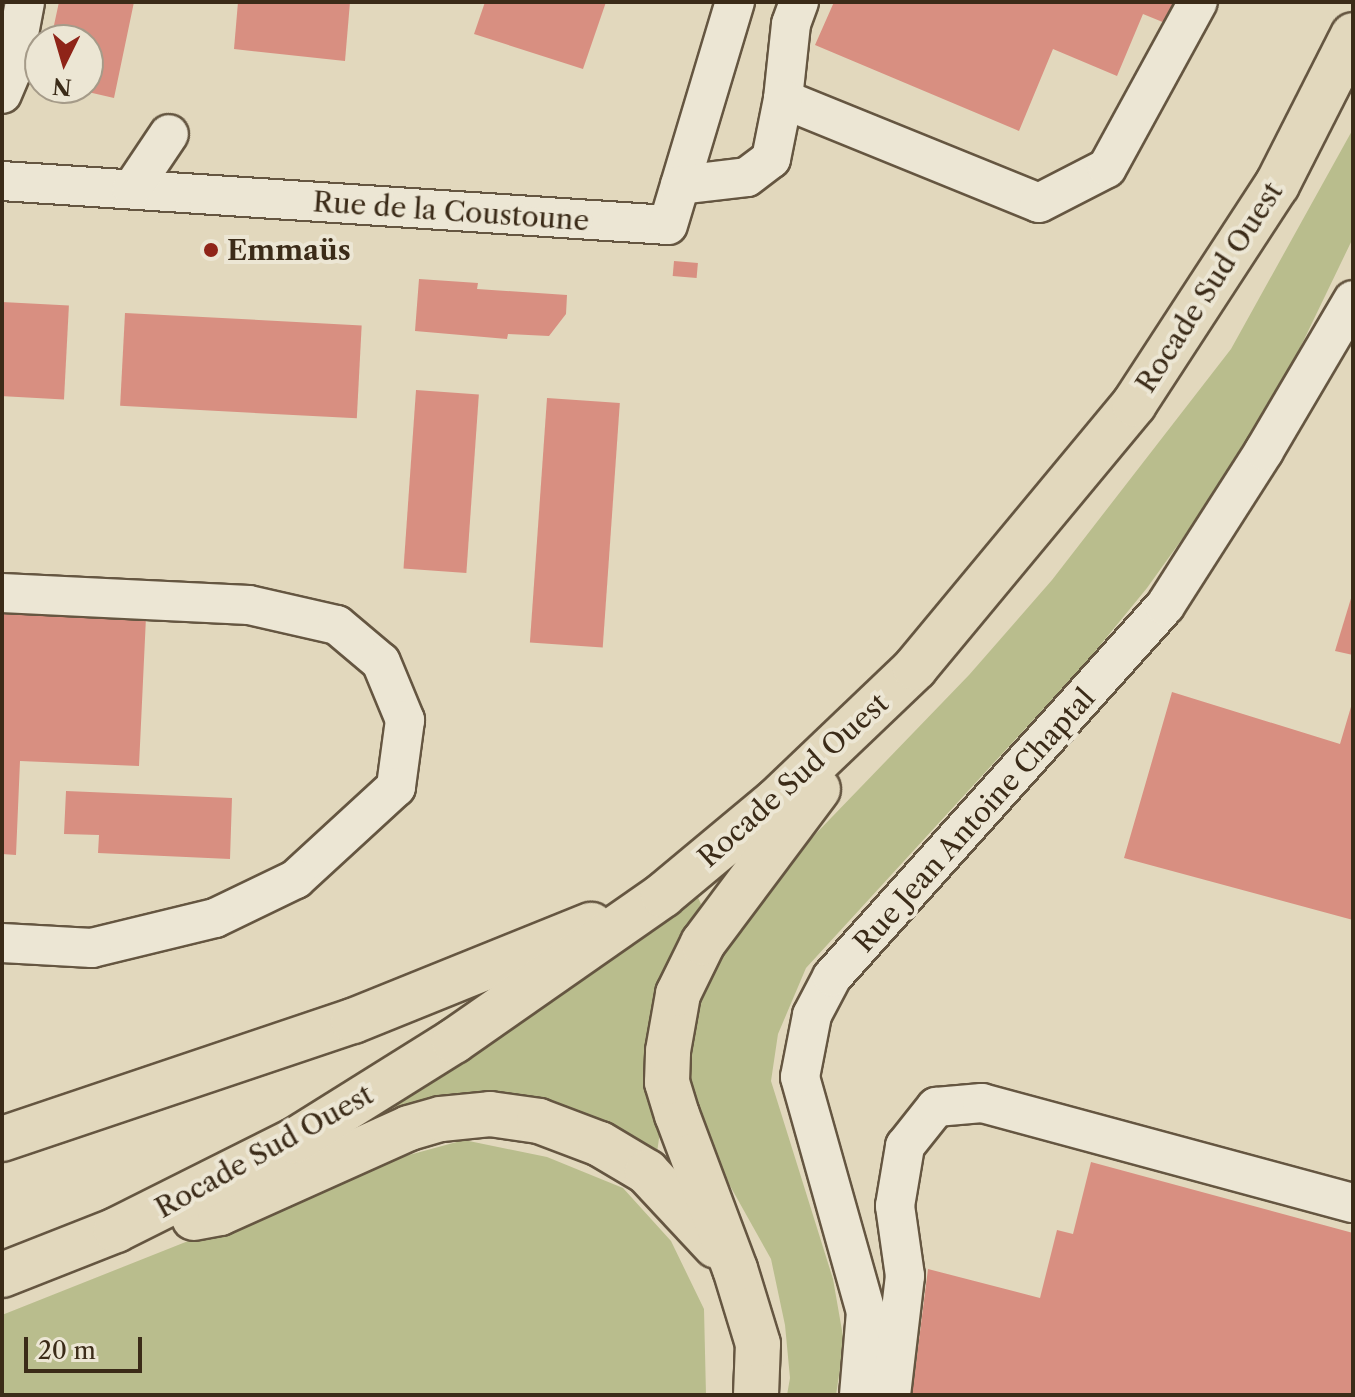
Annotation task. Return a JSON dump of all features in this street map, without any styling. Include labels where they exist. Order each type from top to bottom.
[{"type":"main road","name":"Rocade Sud Ouest","points":[[2,1275],[116,1230],[308,1132],[454,1041],[663,895],[777,800],[915,668],[1134,404],[1277,185],[1353,35]]},
{"type":"main road","points":[[756,1395],[758,1344],[735,1269],[667,1082],[668,1051],[678,994],[703,943],[728,905],[915,668]]},
{"type":"main road","points":[[2,1139],[353,1021],[663,895]]},
{"type":"main road","points":[[116,1230],[220,1213],[409,1128],[441,1119],[490,1114],[539,1121],[571,1131],[647,1172],[692,1217],[735,1269]]},
{"type":"street","points":[[2,94],[12,71],[25,2]]},
{"type":"street","name":"Rue de la Coustoune","points":[[2,181],[668,225],[735,2]]},
{"type":"street","points":[[680,185],[747,177],[771,159],[783,99],[791,24],[799,2]]},
{"type":"street","points":[[783,99],[1039,203],[1107,168],[1198,2]]},
{"type":"street","points":[[132,189],[169,134]]},
{"type":"street","name":"Rue Jean Antoine Chaptal","points":[[859,1395],[866,1312],[800,1077],[812,1015],[832,977],[1165,606],[1264,451],[1353,300]]},
{"type":"street","points":[[2,593],[249,605],[337,625],[381,662],[405,720],[396,787],[296,879],[215,918],[92,948],[2,943]]},
{"type":"street","points":[[891,1395],[905,1276],[895,1206],[905,1146],[936,1107],[982,1103],[1353,1203]]},
{"type":"green space","points":[[1353,129],[1353,238],[1299,350],[1225,479],[1147,588],[1088,660],[806,968],[778,1034],[771,1081],[833,1279],[844,1342],[836,1395],[787,1395],[790,1378],[785,1325],[771,1259],[710,1150],[689,1094],[688,1042],[708,975],[749,903],[969,675],[1052,580],[1231,349]]},
{"type":"green space","points":[[695,891],[701,904],[667,966],[649,1032],[645,1082],[653,1119],[660,1132],[656,1159],[456,1095],[390,1108],[492,1040]]},
{"type":"green space","points":[[464,1140],[547,1157],[623,1188],[671,1241],[704,1309],[706,1395],[2,1395],[2,1315],[365,1167]]},
{"type":"building","points":[[59,2],[134,2],[114,98],[104,96],[104,24],[54,24]]},
{"type":"building","points":[[238,2],[350,2],[345,61],[234,49]]},
{"type":"building","points":[[485,2],[606,2],[583,69],[474,34]]},
{"type":"building","points":[[834,2],[1174,2],[1165,23],[1143,14],[1117,76],[1053,49],[1019,131],[815,45]]},
{"type":"building","points":[[674,261],[698,263],[697,278],[673,276]]},
{"type":"building","points":[[419,279],[478,283],[477,289],[567,295],[566,314],[549,336],[508,334],[507,339],[415,331]]},
{"type":"building","points":[[2,302],[69,306],[64,399],[2,396]]},
{"type":"building","points":[[125,313],[362,325],[357,418],[120,406]]},
{"type":"building","points":[[416,390],[479,394],[466,573],[404,569]]},
{"type":"building","points":[[547,398],[620,403],[603,647],[530,642]]},
{"type":"building","points":[[1353,596],[1353,655],[1335,651]]},
{"type":"building","points":[[2,611],[146,617],[139,766],[20,761],[16,855],[2,854]]},
{"type":"building","points":[[1172,692],[1340,744],[1353,700],[1353,920],[1124,858]]},
{"type":"building","points":[[66,791],[232,798],[230,859],[98,853],[99,835],[64,834]]},
{"type":"building","points":[[1091,1162],[1353,1233],[1353,1395],[912,1395],[928,1269],[1040,1298],[1057,1230],[1073,1234]]},
{"type":"place","name":"Emmaüs","points":[[211,250]]}]
